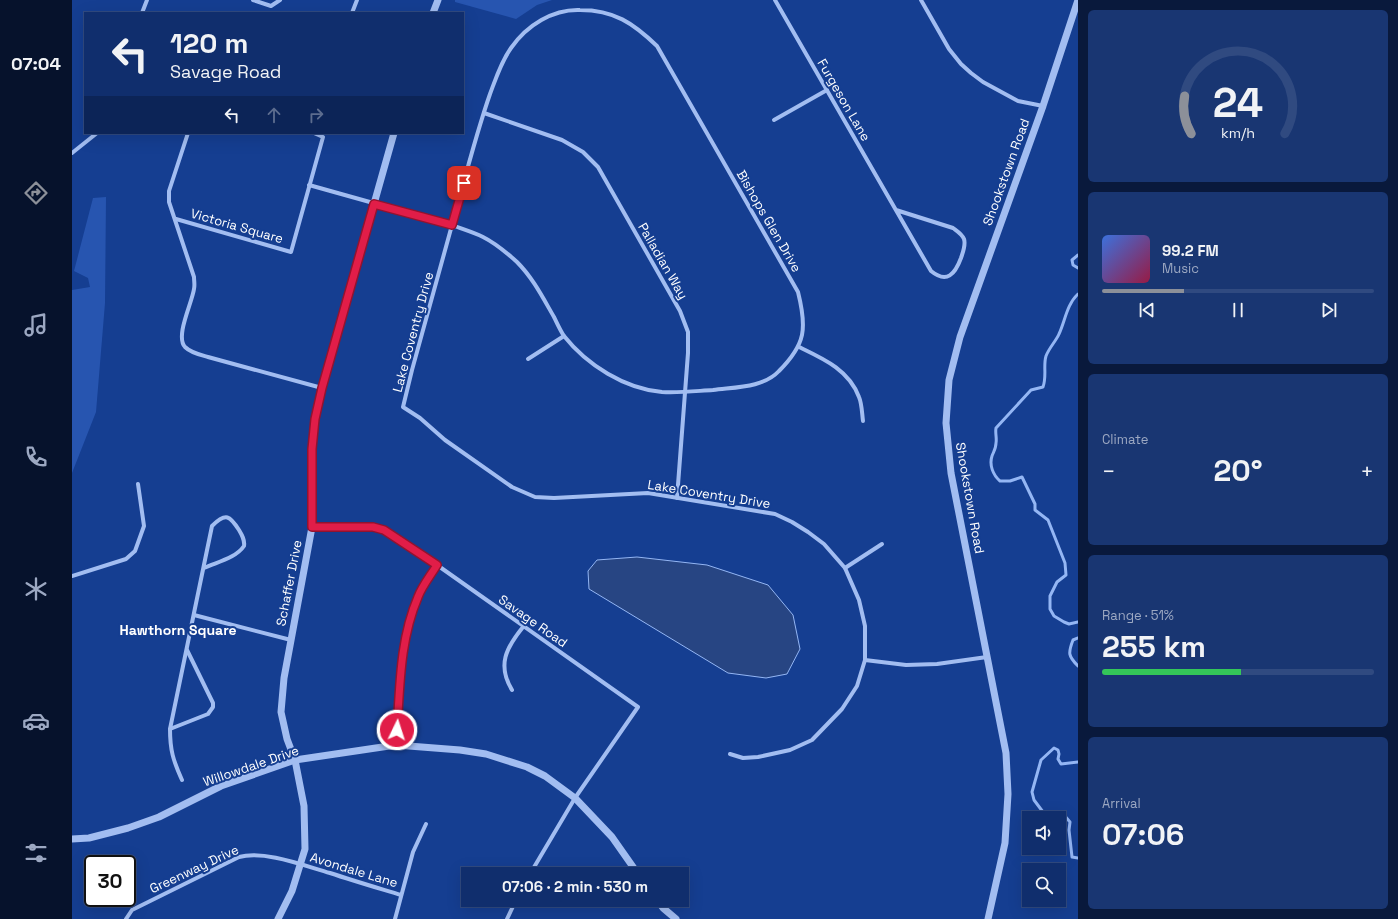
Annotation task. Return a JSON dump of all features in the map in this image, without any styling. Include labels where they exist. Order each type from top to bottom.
[{"type":"street","points":[[142,12],[147,0]]},
{"type":"street","points":[[254,0],[271,6],[280,0]]},
{"type":"street","points":[[352,12],[357,0]]},
{"type":"street","points":[[433,12],[438,0]]},
{"type":"street","name":"Furgeson Lane","points":[[775,0],[931,271],[937,276],[943,277],[954,273],[957,269],[964,248],[964,240],[960,233],[953,228],[896,210]]},
{"type":"street","points":[[921,0],[949,49],[961,64],[971,73],[983,82],[1018,101],[1043,106]]},
{"type":"street","name":"Shookstown Road","points":[[988,919],[1005,843],[1008,794],[1006,753],[951,473],[946,423],[949,380],[960,337],[1043,106],[1078,0]]},
{"type":"street","name":"Bishops Glen Drive","points":[[374,204],[452,225],[482,237],[502,249],[532,280],[564,336],[587,360],[610,375],[635,386],[661,392],[685,392],[748,386],[774,377],[790,360],[799,347],[802,333],[803,313],[798,292],[657,46],[641,30],[623,19],[605,12],[570,9],[553,14],[537,22],[523,34],[512,47],[501,64],[484,112],[452,225]]},
{"type":"street","points":[[774,120],[827,90]]},
{"type":"street","name":"Palladian Way","points":[[484,112],[562,140],[583,152],[598,166],[680,311],[688,332],[688,353],[677,498]]},
{"type":"street","points":[[72,153],[96,134]]},
{"type":"street","name":"Victoria Square","points":[[188,134],[169,191],[170,202],[176,219],[290,252],[323,138],[316,134]]},
{"type":"street","name":"Schaffer Drive","points":[[278,919],[292,891],[305,849],[304,806],[296,760],[287,739],[281,712],[284,678],[312,527],[312,449],[315,419],[322,388],[394,134]]},
{"type":"street","points":[[310,185],[374,204]]},
{"type":"street","points":[[176,219],[194,277],[194,289],[182,332],[184,346],[190,351],[208,357],[322,388]]},
{"type":"street","name":"Lake Coventry Drive","points":[[452,225],[403,407],[420,418],[445,440],[512,487],[535,497],[554,498],[648,494],[775,514],[792,522],[824,544],[845,568],[859,600],[865,626],[865,660],[857,686],[842,709],[812,740],[790,750],[758,758],[743,758],[730,754]]},
{"type":"street","points":[[528,359],[564,336]]},
{"type":"street","points":[[799,347],[824,359],[851,380],[860,398],[864,421]]},
{"type":"street","points":[[72,576],[126,559],[136,551],[144,526],[138,484]]},
{"type":"street","points":[[182,780],[174,761],[170,746],[170,729],[212,526],[224,517],[232,519],[243,538],[244,546],[230,557],[204,568]]},
{"type":"street","name":"Savage Road","points":[[312,527],[373,527],[384,530],[437,565],[638,708],[575,798]]},
{"type":"street","points":[[845,568],[882,544]]},
{"type":"street","points":[[396,746],[403,652],[409,623],[418,595],[437,565]]},
{"type":"street","points":[[194,615],[291,640]]},
{"type":"street","points":[[512,690],[507,681],[504,669],[505,654],[523,627]]},
{"type":"street","points":[[170,729],[208,714],[212,708],[213,703],[186,650]]},
{"type":"street","points":[[865,660],[906,665],[937,664],[987,657]]},
{"type":"street","name":"Willowdale Drive","points":[[72,839],[89,838],[128,828],[159,817],[221,786],[296,760],[396,746],[460,750],[486,754],[527,767],[545,776],[575,798],[612,837],[633,867]]},
{"type":"street","points":[[534,867],[575,798]]},
{"type":"street","points":[[395,919],[413,852],[426,824]]},
{"type":"street","name":"Greenway Drive","points":[[126,919],[132,910],[239,857],[246,855],[264,856],[301,864]]},
{"type":"street","name":"Avondale Lane","points":[[301,864],[401,895]]},
{"type":"street","points":[[507,919],[513,907]]},
{"type":"street","points":[[661,907],[676,919]]},
{"type":"shaded area","points":[[455,0],[552,0],[537,5],[516,19],[455,2]]},
{"type":"shaded area","points":[[106,197],[105,303],[96,412],[72,473],[72,290],[90,287],[88,278],[74,271],[93,198]]},
{"type":"shaded area","points":[[637,557],[707,565],[768,585],[793,615],[800,649],[787,674],[766,678],[728,673],[589,589],[588,571],[597,560]]},
{"type":"waterway","points":[[1078,255],[1072,260],[1073,265],[1078,268]]},
{"type":"waterway","points":[[1078,294],[1071,303],[1059,334],[1046,356],[1045,379],[1043,387],[1031,390],[996,428],[996,445],[991,459],[991,466],[995,476],[1000,481],[1010,481],[1022,477],[1035,504],[1035,510],[1048,520],[1065,563],[1066,575],[1057,582],[1050,596],[1050,609],[1054,616],[1064,622],[1069,624],[1078,622]]},
{"type":"waterway","points":[[1078,638],[1073,640],[1070,648],[1072,660],[1078,666]]},
{"type":"waterway","points":[[1078,762],[1061,764],[1058,759],[1058,750],[1054,748],[1041,760],[1032,792],[1034,800],[1043,812],[1048,815],[1064,815],[1070,822],[1069,830],[1072,857],[1078,858]]},
{"type":"district","name":"Hawthorn Square","points":[[178,630]]},
{"type":"route","points":[[397,730],[403,652],[409,623],[418,595],[437,565],[384,530],[373,527],[312,527],[312,449],[315,419],[322,388],[374,204],[452,225],[464,183]]}]
